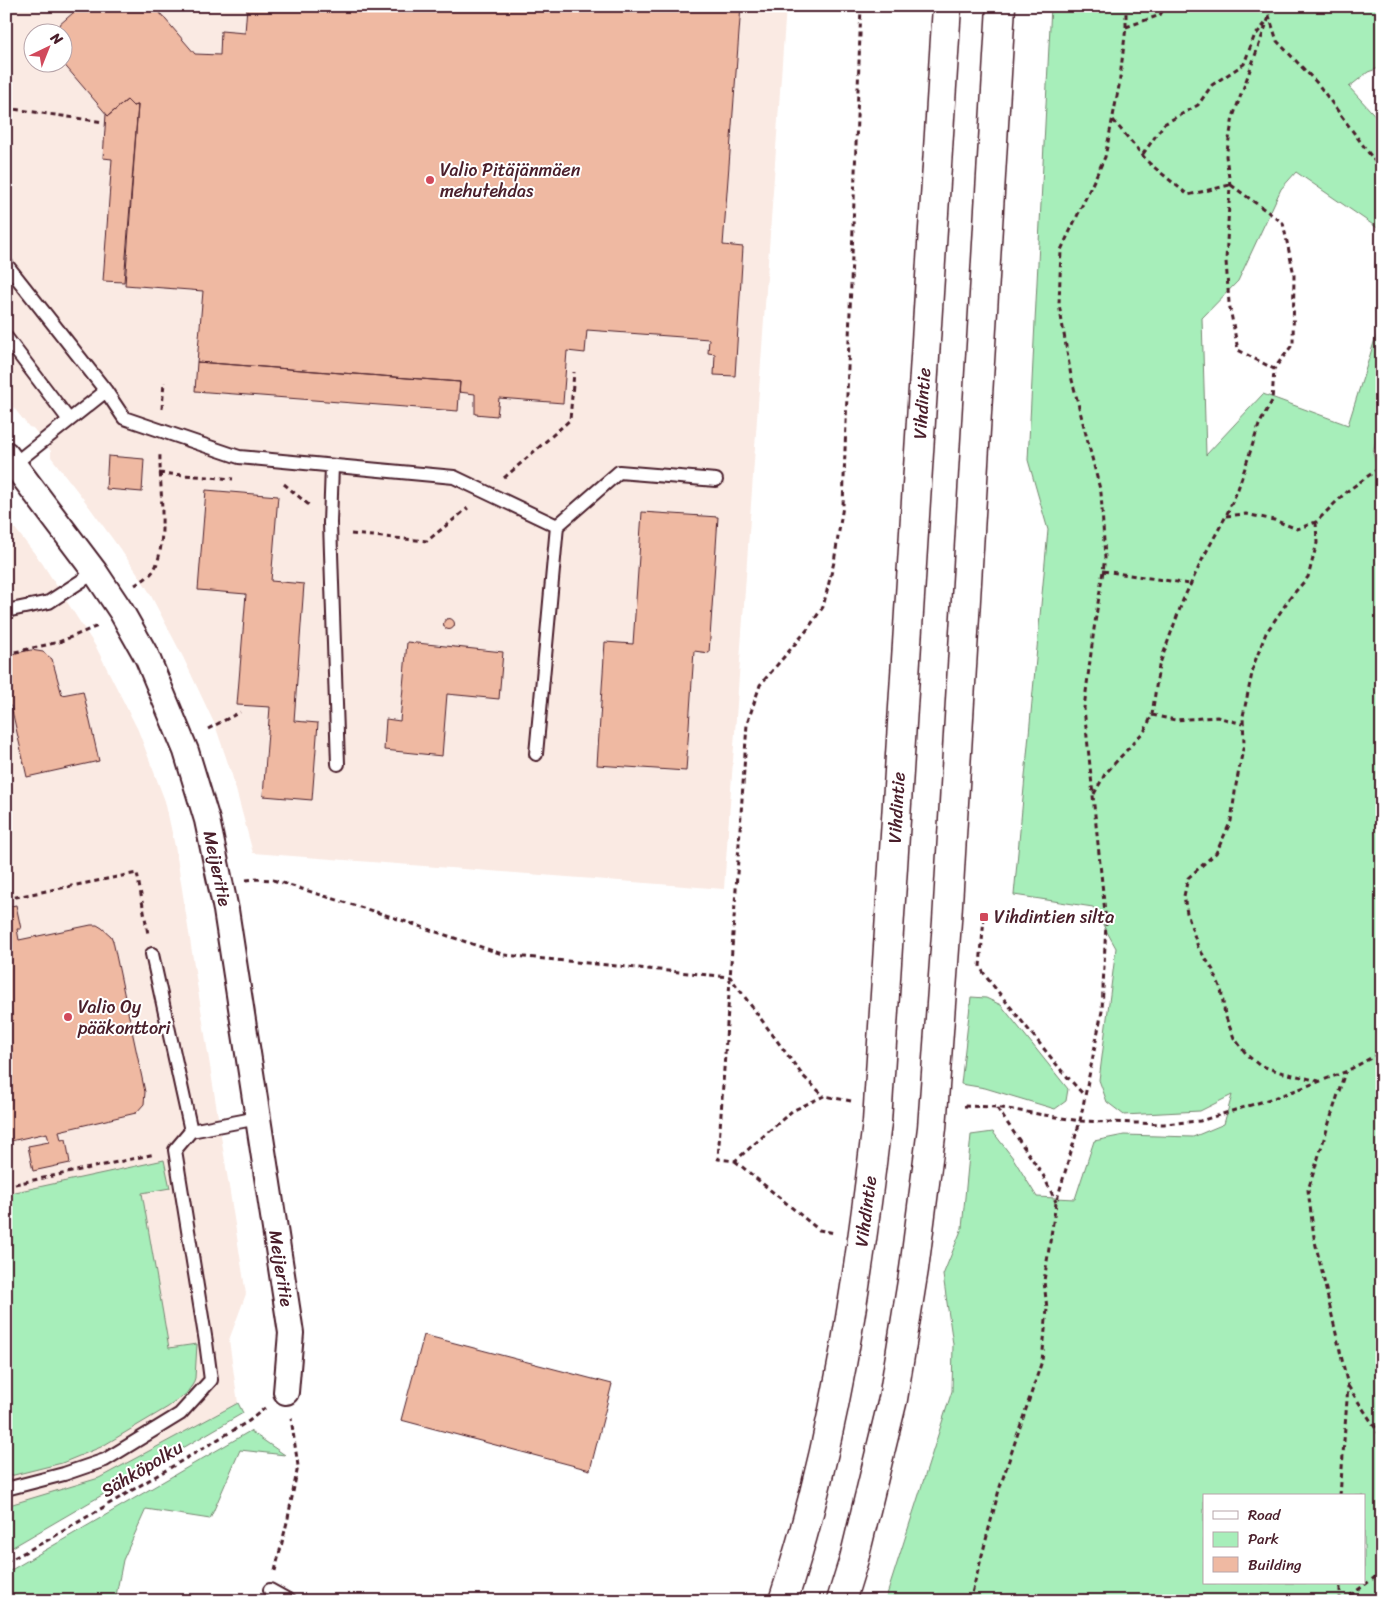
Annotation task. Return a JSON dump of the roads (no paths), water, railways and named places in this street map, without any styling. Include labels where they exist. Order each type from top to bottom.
[{"type":"main road","name":"Vihdintie","points":[[783,1601],[800,1551],[838,1392],[863,1237],[878,1122],[947,6]]},
{"type":"main road","points":[[841,1601],[854,1559],[893,1399],[914,1269],[932,1128],[947,921],[1001,6]]},
{"type":"street","name":"Meijeritie","points":[[10,459],[95,572],[121,611],[147,657],[186,750],[207,820],[221,883],[291,1332],[286,1392]]},
{"type":"lane","points":[[6,264],[106,392],[124,418],[239,457],[454,477],[557,526]]},
{"type":"lane","points":[[6,337],[69,420]]},
{"type":"lane","points":[[10,459],[69,420],[106,392]]},
{"type":"lane","points":[[332,466],[330,523],[338,764]]},
{"type":"lane","points":[[536,754],[557,526],[619,472],[716,480]]},
{"type":"lane","points":[[6,611],[49,602],[95,572]]},
{"type":"lane","points":[[152,954],[191,1131]]},
{"type":"lane","points":[[6,1489],[64,1474],[105,1460],[180,1414],[210,1380],[206,1342],[175,1150],[191,1131],[258,1118]]},
{"type":"lane","points":[[270,1590],[290,1601]]},
{"type":"place","name":"Valio Pitäjänmäen mehutehdas","points":[[430,180]]},
{"type":"place","name":"Vihdintien silta","points":[[984,917]]},
{"type":"place","name":"Valio Oy pääkonttori","points":[[68,1017]]}]
